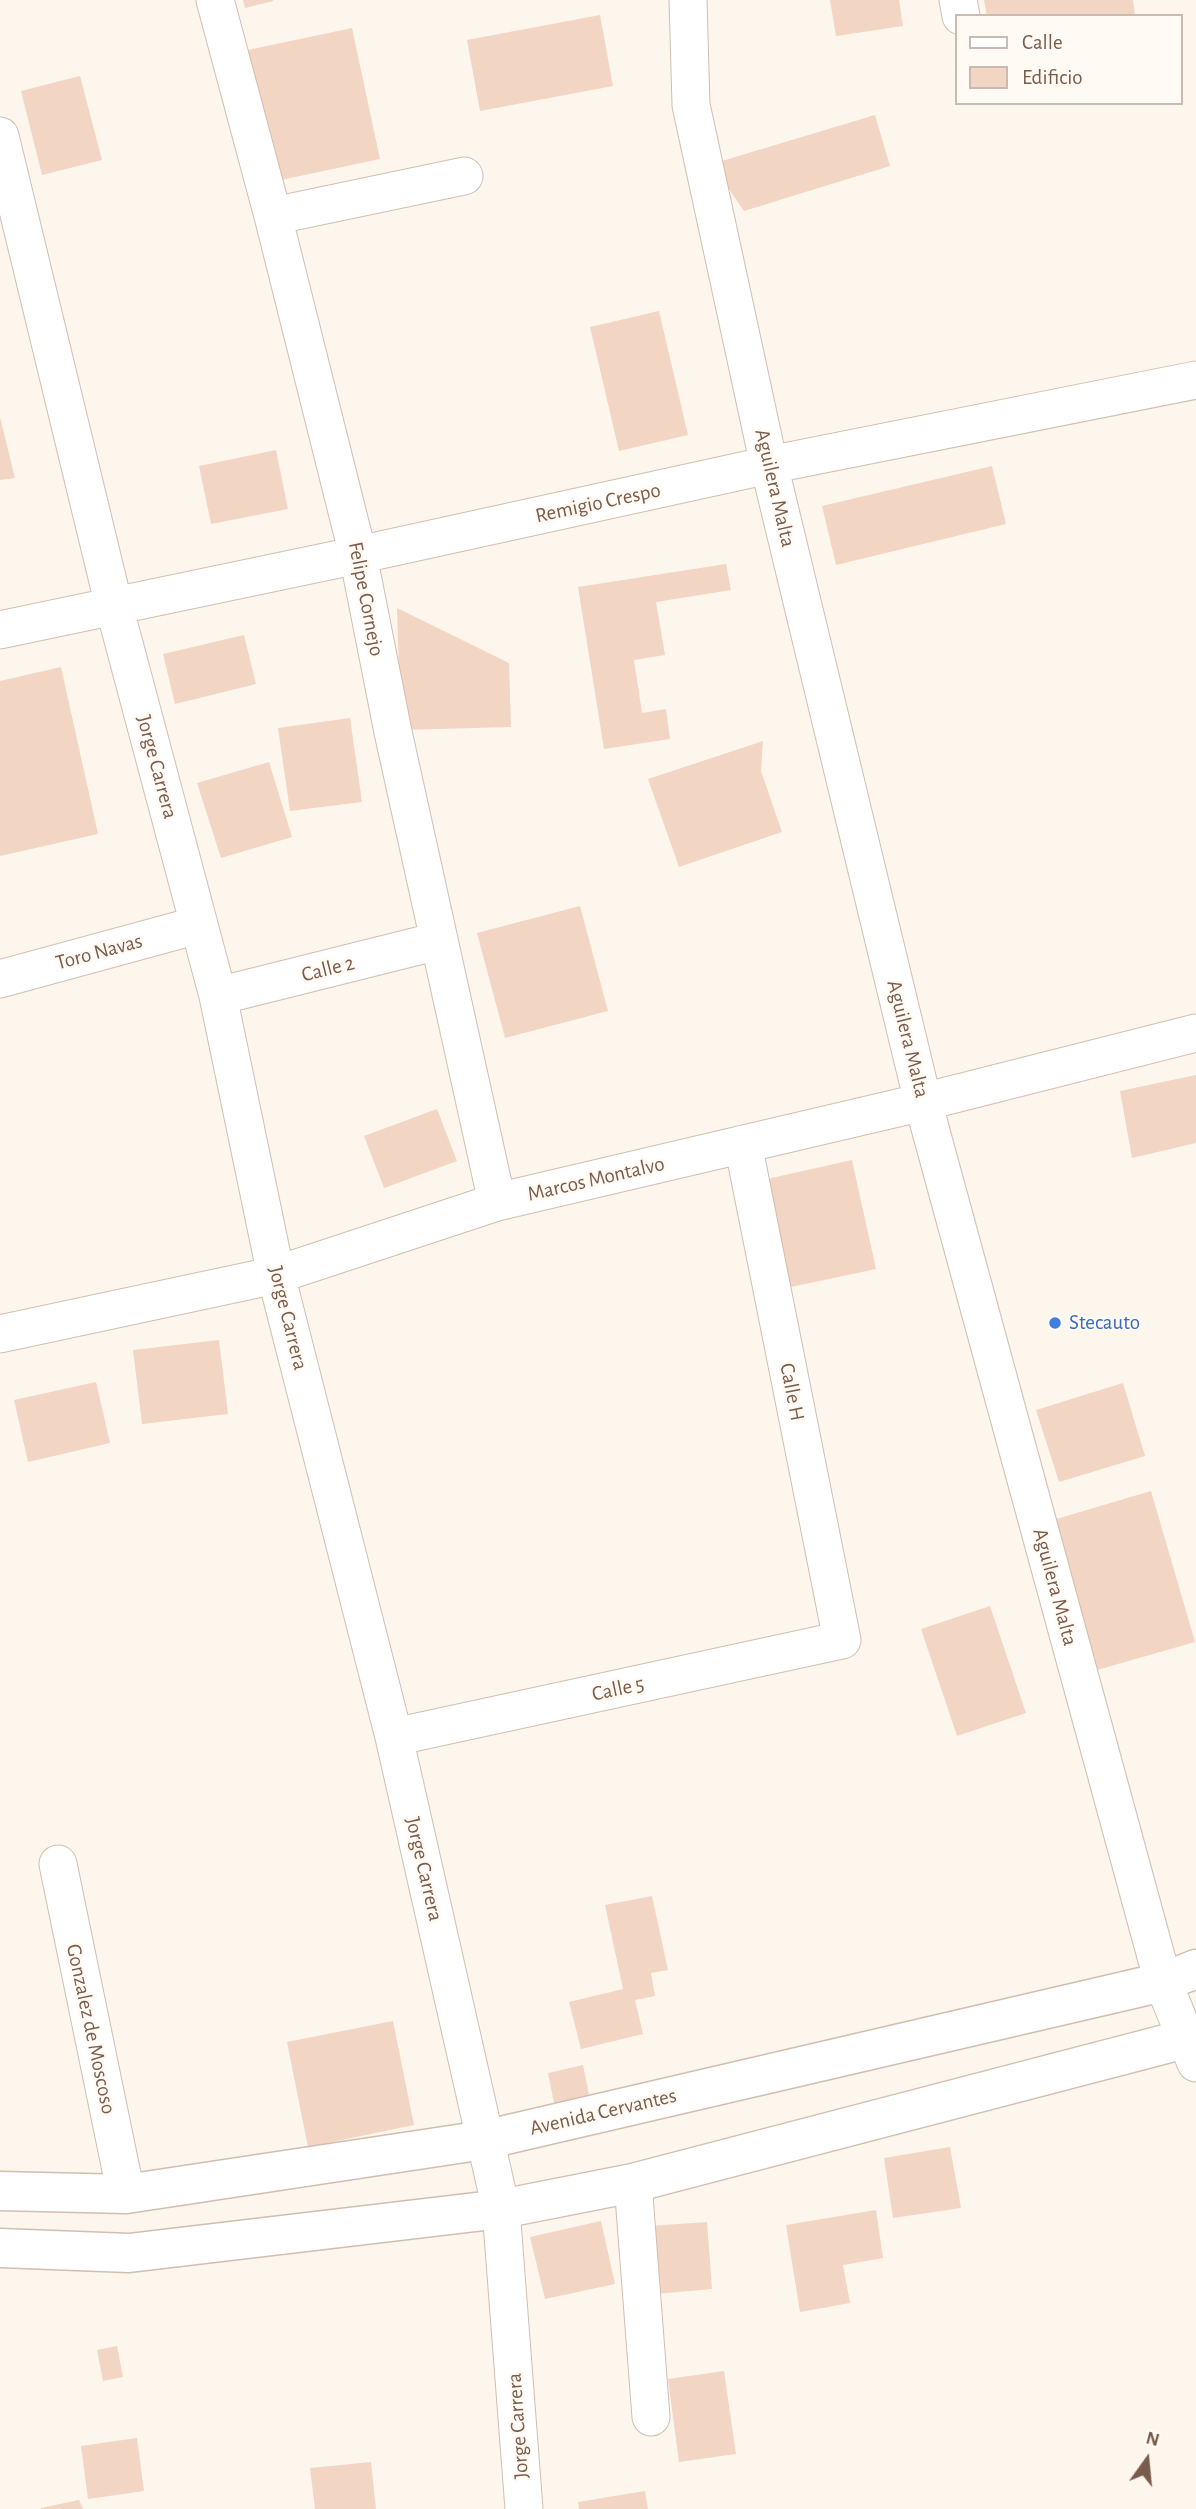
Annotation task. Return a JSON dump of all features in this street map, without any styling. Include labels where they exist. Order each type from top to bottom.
[{"type":"street","name":"Felipe Cornejo","points":[[215,0],[273,216],[358,555],[438,942],[497,1202]]},
{"type":"street","name":"Aguilera Malta","points":[[688,0],[691,105],[769,465],[923,1102],[1180,1976],[1193,2046]]},
{"type":"street","name":"Jorge Carrera","points":[[0,136],[114,606],[218,996],[276,1275],[394,1737],[501,2208],[524,2509]]},
{"type":"street","points":[[273,216],[464,176]]},
{"type":"street","name":"Remigio Crespo","points":[[0,630],[769,465],[1196,380]]},
{"type":"street","name":"Toro Navas","points":[[0,979],[198,925]]},
{"type":"street","name":"Calle 2","points":[[218,996],[438,942]]},
{"type":"street","name":"Marcos Montalvo","points":[[0,1334],[276,1275],[497,1202],[923,1102],[1196,1033]]},
{"type":"street","name":"Calle H","points":[[743,1144],[842,1640]]},
{"type":"street","name":"Calle 5","points":[[394,1737],[842,1640]]},
{"type":"street","name":"Gonzalez de Moscoso","points":[[58,1864],[126,2194]]},
{"type":"street","name":"Avenida Cervantes","points":[[0,2191],[126,2194],[484,2140],[1180,1976]]},
{"type":"street","points":[[0,2248],[129,2253],[501,2208],[633,2183],[1193,2046]]},
{"type":"street","points":[[633,2183],[651,2417]]},
{"type":"building","points":[[243,0],[273,0],[273,1],[245,8]]},
{"type":"building","points":[[830,0],[899,0],[903,26],[836,36]]},
{"type":"building","points":[[984,0],[1133,0],[1135,14],[987,14]]},
{"type":"building","points":[[600,15],[613,86],[480,111],[467,40]]},
{"type":"building","points":[[352,28],[380,159],[276,181],[248,50]]},
{"type":"building","points":[[80,76],[102,160],[42,175],[21,91]]},
{"type":"building","points":[[875,115],[890,166],[744,211],[712,164]]},
{"type":"building","points":[[659,311],[688,435],[619,451],[590,327]]},
{"type":"building","points":[[0,417],[15,478],[0,480]]},
{"type":"building","points":[[276,450],[288,509],[211,524],[199,466]]},
{"type":"building","points":[[992,466],[1006,524],[836,565],[822,506]]},
{"type":"building","points":[[726,564],[731,590],[656,602],[665,655],[634,660],[642,713],[666,709],[670,739],[604,749],[578,587]]},
{"type":"building","points":[[397,608],[509,663],[511,727],[401,730]]},
{"type":"building","points":[[244,635],[256,684],[175,704],[163,654]]},
{"type":"building","points":[[61,667],[98,834],[0,856],[0,681]]},
{"type":"building","points":[[350,718],[362,802],[290,811],[278,728]]},
{"type":"building","points":[[763,741],[761,771],[782,832],[679,867],[648,779]]},
{"type":"building","points":[[269,762],[292,837],[221,858],[197,783]]},
{"type":"building","points":[[580,906],[608,1011],[505,1038],[477,933]]},
{"type":"building","points":[[1196,1075],[1196,1143],[1132,1158],[1120,1091]]},
{"type":"building","points":[[437,1109],[457,1161],[384,1188],[364,1136]]},
{"type":"building","points":[[852,1160],[876,1269],[791,1287],[767,1179]]},
{"type":"building","points":[[219,1340],[228,1414],[142,1424],[133,1350]]},
{"type":"building","points":[[96,1382],[110,1443],[28,1462],[14,1400]]},
{"type":"building","points":[[1123,1383],[1145,1456],[1059,1482],[1036,1410]]},
{"type":"building","points":[[1151,1491],[1195,1642],[1097,1670],[1053,1520]]},
{"type":"building","points":[[990,1606],[1026,1713],[957,1736],[921,1629]]},
{"type":"building","points":[[652,1896],[668,1970],[651,1973],[655,1996],[635,2000],[643,2034],[581,2049],[569,2002],[623,1989],[605,1905]]},
{"type":"building","points":[[393,2021],[414,2125],[308,2147],[287,2042]]},
{"type":"building","points":[[583,2065],[590,2100],[555,2108],[548,2073]]},
{"type":"building","points":[[950,2147],[961,2208],[893,2218],[884,2158]]},
{"type":"building","points":[[876,2210],[883,2258],[843,2265],[850,2303],[800,2312],[786,2225]]},
{"type":"building","points":[[601,2221],[615,2284],[545,2299],[530,2237]]},
{"type":"building","points":[[707,2222],[712,2289],[655,2294],[650,2226]]},
{"type":"building","points":[[117,2346],[123,2377],[103,2381],[97,2350]]},
{"type":"building","points":[[724,2371],[736,2454],[679,2462],[668,2379]]},
{"type":"building","points":[[137,2438],[144,2491],[88,2499],[81,2446]]},
{"type":"building","points":[[371,2462],[376,2509],[315,2509],[310,2468]]},
{"type":"building","points":[[645,2491],[648,2509],[579,2509],[578,2502]]},
{"type":"building","points":[[79,2500],[83,2509],[41,2509],[41,2508]]},
{"type":"place","name":"Stecauto","points":[[1055,1323]]}]
